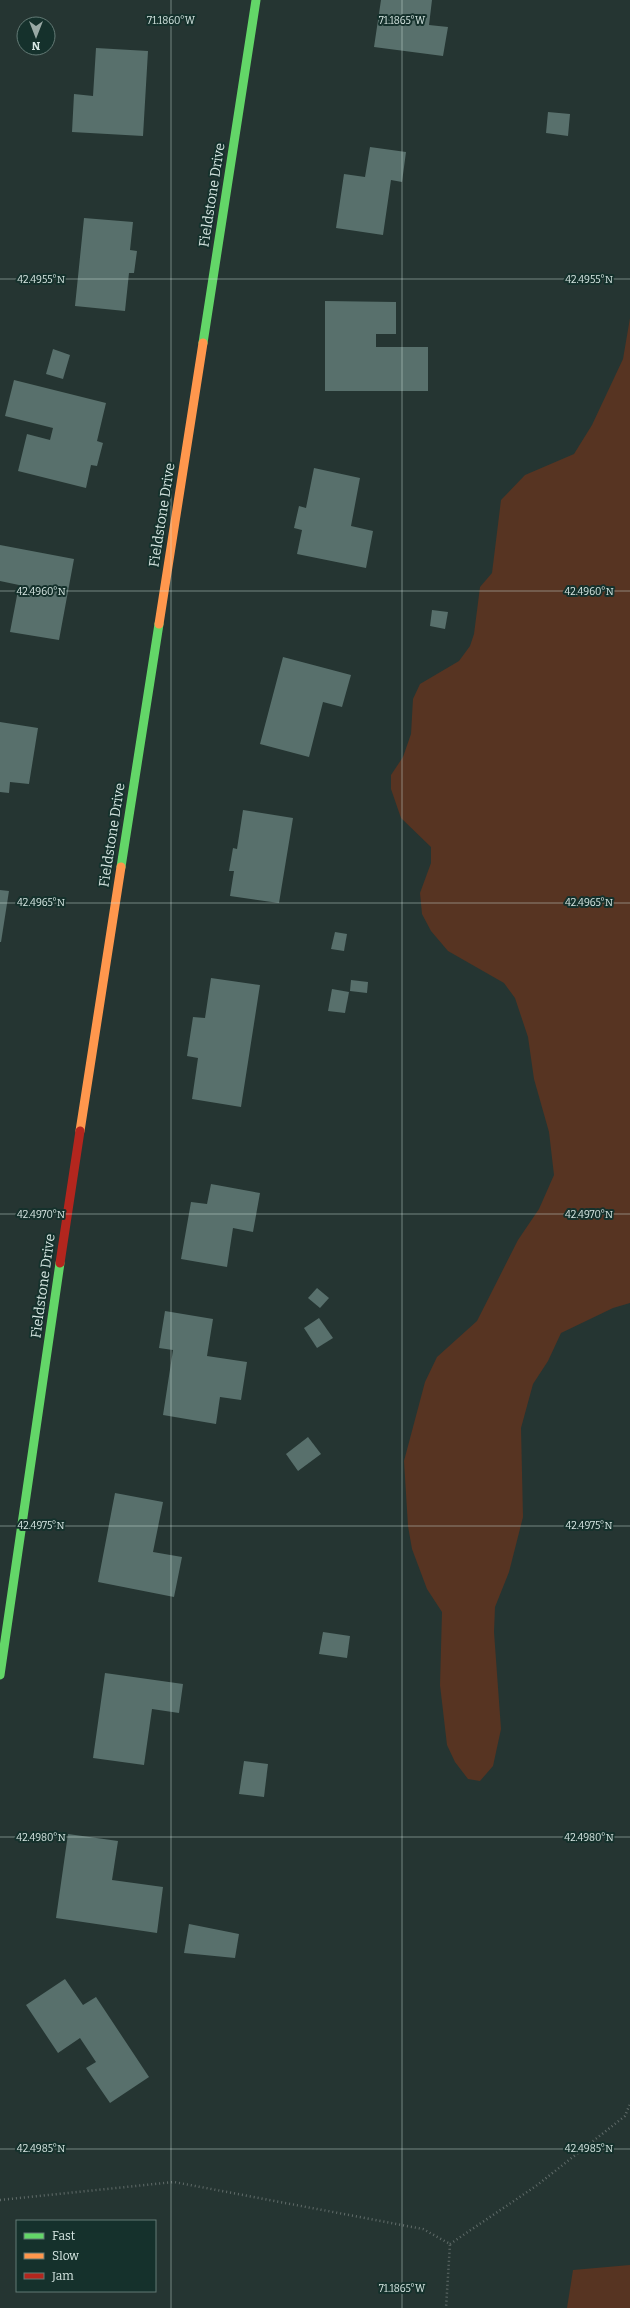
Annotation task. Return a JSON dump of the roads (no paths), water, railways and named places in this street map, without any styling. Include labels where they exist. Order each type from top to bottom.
[{"type":"street","name":"Fieldstone Drive","points":[[0,1674],[84,1106],[256,0]]}]
